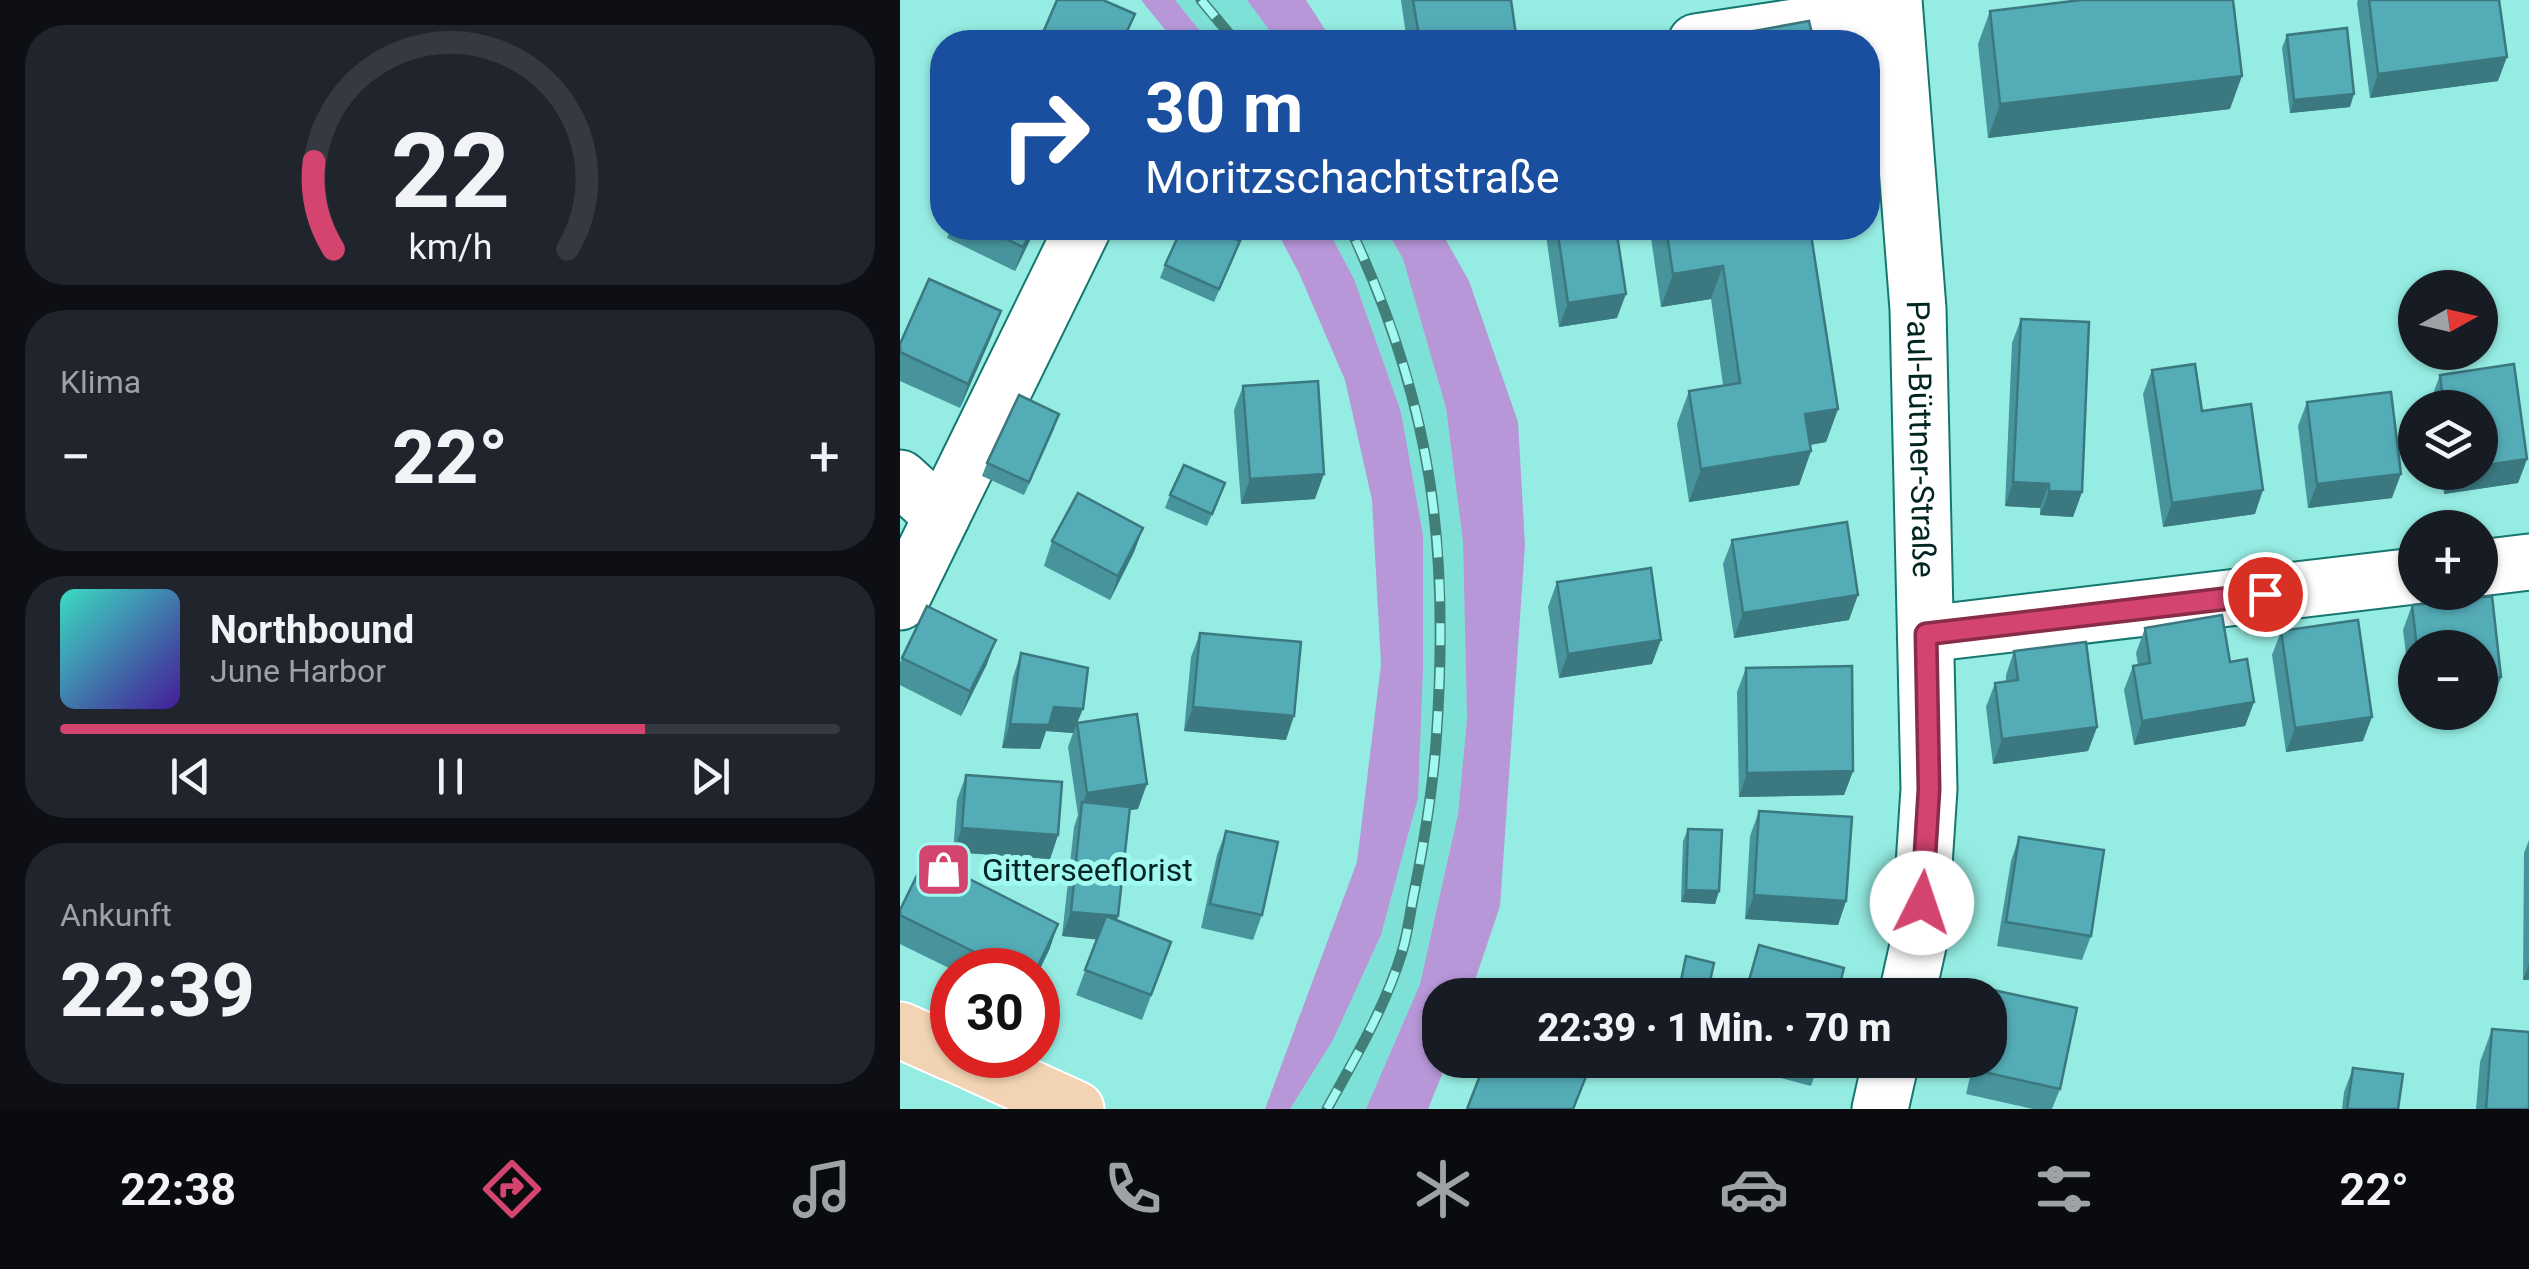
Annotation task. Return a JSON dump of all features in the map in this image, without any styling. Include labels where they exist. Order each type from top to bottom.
[{"type":"main road","points":[[900,1030],[930,1043]]},
{"type":"main road","points":[[1007,1078],[1076,1109]]},
{"type":"street","points":[[1758,30],[1898,3]]},
{"type":"street","name":"Paul-Büttner-Straße","points":[[1898,3],[1918,309],[1929,789],[1919,941],[1910,978]]},
{"type":"street","points":[[900,602],[1077,240]]},
{"type":"street","points":[[900,478],[942,516]]},
{"type":"street","points":[[2498,566],[2529,562]]},
{"type":"street","points":[[1926,634],[2398,578]]},
{"type":"street","points":[[1880,1109],[1888,1078]]},
{"type":"shaded area","points":[[1141,0],[1175,0],[1199,30],[1165,30]]},
{"type":"shaded area","points":[[1175,0],[1247,0],[1269,30],[1199,30]]},
{"type":"shaded area","points":[[1247,0],[1306,0],[1325,30],[1269,30]]},
{"type":"shaded area","points":[[1281,240],[1333,240],[1354,279],[1401,412],[1423,535],[1418,798],[1381,935],[1333,1040],[1290,1109],[1265,1109],[1357,862],[1381,664],[1372,500],[1345,380]]},
{"type":"shaded area","points":[[1333,240],[1392,240],[1403,259],[1446,408],[1463,542],[1467,719],[1458,813],[1420,984],[1366,1109],[1290,1109],[1333,1040],[1381,935],[1418,798],[1423,535],[1401,412],[1354,279]]},
{"type":"shaded area","points":[[1392,240],[1446,240],[1469,281],[1518,422],[1525,545],[1500,906],[1476,978],[1422,978],[1422,1078],[1441,1078],[1428,1109],[1366,1109],[1420,984],[1458,814],[1467,719],[1463,542],[1446,408],[1403,259]]},
{"type":"building","points":[[1057,0],[1103,0],[1135,14],[1128,30],[1044,30]]},
{"type":"building","points":[[1413,0],[1511,0],[1515,30],[1418,30]]},
{"type":"building","points":[[2081,0],[2233,0],[2242,76],[2000,104],[1990,11]]},
{"type":"building","points":[[2369,0],[2499,0],[2507,57],[2378,74]]},
{"type":"building","points":[[1809,21],[1811,30],[1760,30]]},
{"type":"building","points":[[2347,28],[2354,94],[2294,100],[2287,35]]},
{"type":"building","points":[[1009,240],[1027,240],[1023,247]]},
{"type":"building","points":[[1176,240],[1240,241],[1219,289],[1165,265]]},
{"type":"building","points":[[1559,240],[1618,240],[1626,294],[1568,303]]},
{"type":"building","points":[[1668,240],[1812,240],[1838,409],[1805,414],[1811,451],[1701,469],[1689,391],[1740,383],[1723,266],[1673,274]]},
{"type":"building","points":[[929,279],[1001,311],[968,384],[900,352]]},
{"type":"building","points":[[2021,319],[2089,322],[2082,492],[2049,491],[2049,484],[2013,482]]},
{"type":"building","points":[[2195,364],[2202,411],[2251,404],[2263,490],[2172,503],[2152,370]]},
{"type":"building","points":[[2514,364],[2527,459],[2498,463],[2498,390],[2442,390],[2440,375],[2498,370],[2498,366]]},
{"type":"building","points":[[1318,381],[1324,474],[1250,479],[1243,386]]},
{"type":"building","points":[[2391,392],[2398,474],[2317,484],[2307,402]]},
{"type":"building","points":[[1019,395],[1059,414],[1029,482],[987,463]]},
{"type":"building","points":[[1184,465],[1225,483],[1212,514],[1170,495]]},
{"type":"building","points":[[1078,493],[1143,528],[1118,576],[1052,541]]},
{"type":"building","points":[[1847,522],[1858,595],[1743,613],[1732,540]]},
{"type":"building","points":[[1651,568],[1661,640],[1568,654],[1557,582]]},
{"type":"building","points":[[927,606],[996,640],[970,691],[902,658]]},
{"type":"building","points":[[2413,610],[2494,610],[2496,630],[2415,630]]},
{"type":"building","points":[[2222,615],[2230,662],[2247,659],[2254,702],[2142,721],[2133,666],[2150,663],[2145,628]]},
{"type":"building","points":[[2358,620],[2372,717],[2295,728],[2281,631]]},
{"type":"building","points":[[1200,633],[1301,642],[1294,716],[1193,707]]},
{"type":"building","points":[[2086,642],[2097,727],[2002,739],[1995,683],[2018,680],[2014,651]]},
{"type":"building","points":[[1021,653],[1088,668],[1083,709],[1054,707],[1049,725],[1010,724]]},
{"type":"building","points":[[1852,666],[1853,771],[1747,773],[1746,668]]},
{"type":"building","points":[[1137,714],[1147,784],[1087,793],[1077,723]]},
{"type":"building","points":[[966,775],[1062,782],[1058,835],[962,828]]},
{"type":"building","points":[[1082,802],[1130,807],[1118,916],[1071,912]]},
{"type":"building","points":[[1759,811],[1852,817],[1846,901],[1754,895]]},
{"type":"building","points":[[1688,829],[1722,830],[1719,891],[1686,890]]},
{"type":"building","points":[[1226,831],[1278,842],[1262,915],[1210,904]]},
{"type":"building","points":[[2019,837],[2104,850],[2091,936],[2006,922]]},
{"type":"building","points":[[926,857],[1058,924],[1047,948],[967,948],[900,915]]},
{"type":"building","points":[[1106,916],[1171,942],[1151,995],[1085,970]]},
{"type":"building","points":[[1759,945],[1844,968],[1841,978],[1750,978]]},
{"type":"building","points":[[1686,956],[1714,963],[1711,978],[1681,978]]},
{"type":"building","points":[[2007,993],[2077,1008],[2060,1089],[2007,1077]]},
{"type":"building","points":[[2492,1029],[2529,1032],[2529,1109],[2486,1109]]},
{"type":"building","points":[[2353,1068],[2403,1074],[2398,1109],[2347,1109]]},
{"type":"building","points":[[1479,1078],[1585,1078],[1573,1109],[1467,1109]]},
{"type":"railway","points":[[1201,0],[1226,30]]},
{"type":"railway","points":[[1327,1109],[1378,1013],[1404,945],[1430,800],[1440,672],[1437,541],[1429,479],[1400,356],[1355,240]]},
{"type":"place","name":"Gitterseeflorist","points":[[943,870]]},
{"type":"route","points":[[1922,903],[1929,789],[1926,634],[2265,594]]}]
